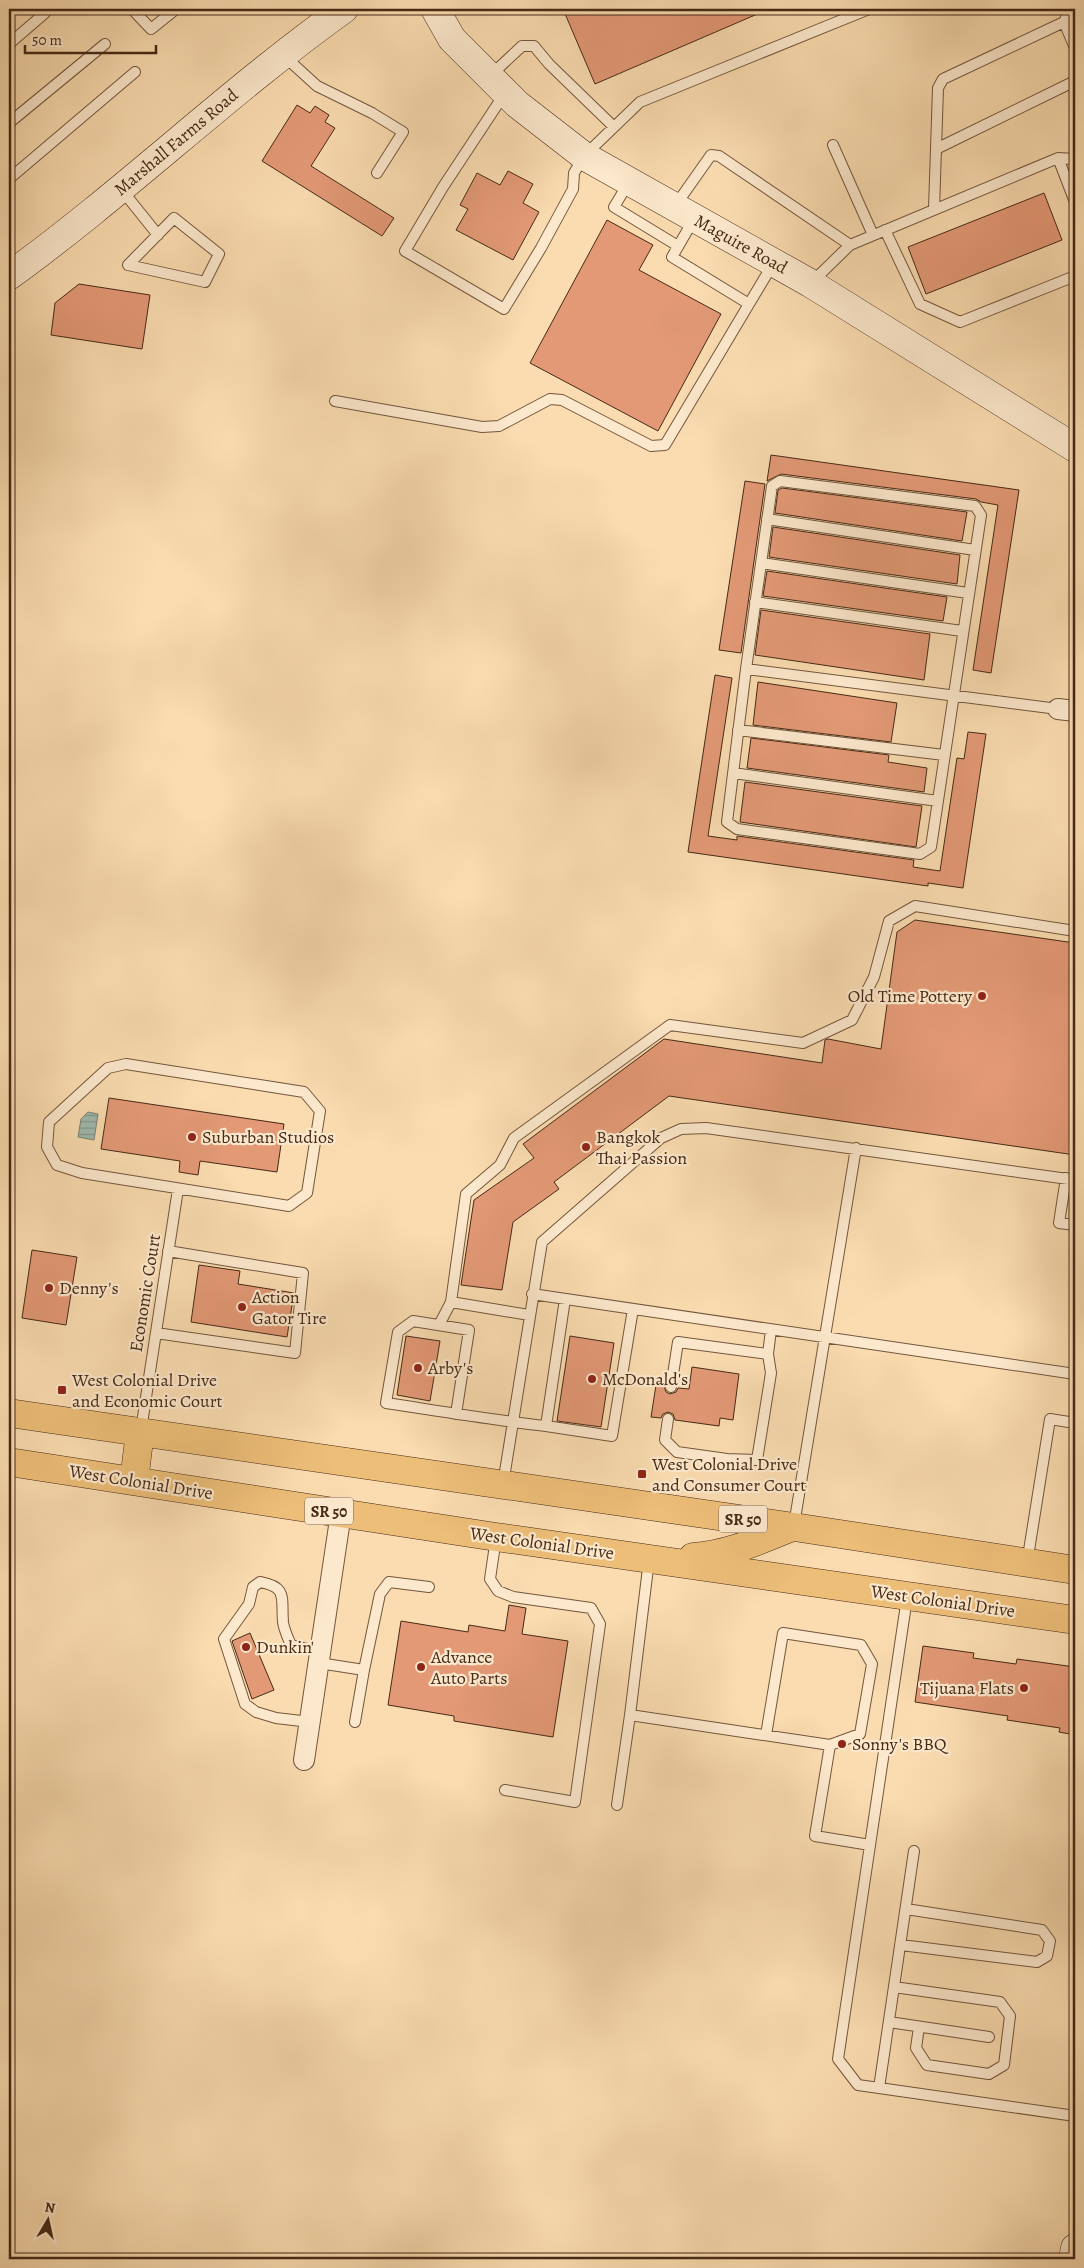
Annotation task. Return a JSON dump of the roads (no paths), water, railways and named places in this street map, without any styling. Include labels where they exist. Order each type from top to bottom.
[{"type":"highway","name":"SR 50","points":[[9,1413],[794,1527],[1075,1570]]},
{"type":"highway","points":[[134,1481],[140,1432]]},
{"type":"highway","name":"West Colonial Drive","points":[[9,1462],[496,1537],[1075,1620]]},
{"type":"highway","points":[[649,1559],[713,1556],[794,1527]]},
{"type":"main road","name":"Marshall Farms Road","points":[[9,276],[67,234],[282,55],[344,9]]},
{"type":"main road","name":"Maguire Road","points":[[435,9],[452,38],[517,104],[584,156],[810,283],[1075,448]]},
{"type":"main road","points":[[1073,2259],[1075,2248]]},
{"type":"street","points":[[304,1760],[342,1513]]},
{"type":"lane","points":[[9,44],[44,13],[40,9]]},
{"type":"lane","points":[[132,9],[151,29],[176,9]]},
{"type":"lane","points":[[614,128],[549,64],[534,46],[522,46],[497,84],[405,252],[504,308],[541,248],[573,189],[574,173],[584,156],[614,128],[640,102],[870,9]]},
{"type":"lane","points":[[934,209],[938,88],[943,79],[1064,22],[1070,9]]},
{"type":"lane","points":[[1064,22],[1075,48]]},
{"type":"lane","points":[[9,123],[105,44]]},
{"type":"lane","points":[[282,55],[316,86],[372,112],[403,132],[377,173]]},
{"type":"lane","points":[[9,179],[135,72]]},
{"type":"lane","points":[[936,149],[1075,81]]},
{"type":"lane","points":[[833,145],[873,235]]},
{"type":"lane","points":[[749,304],[672,257],[678,246],[684,212],[711,156],[719,156],[850,245]]},
{"type":"lane","points":[[1058,158],[1075,202]]},
{"type":"lane","points":[[810,283],[850,245],[1058,158],[1075,159]]},
{"type":"lane","points":[[629,181],[614,207],[678,246]]},
{"type":"lane","points":[[120,188],[158,235]]},
{"type":"lane","points":[[174,218],[219,254],[205,282],[128,266],[158,235],[174,218]]},
{"type":"lane","points":[[885,230],[920,304],[960,322],[1075,276]]},
{"type":"lane","points":[[335,401],[482,427],[499,426],[550,399],[562,400],[651,446],[664,444],[774,263]]},
{"type":"lane","points":[[780,481],[975,506],[980,515],[931,847],[920,854],[737,829],[727,822],[767,520],[772,486],[780,481]]},
{"type":"lane","points":[[767,520],[975,550]]},
{"type":"lane","points":[[761,564],[968,592]]},
{"type":"lane","points":[[755,602],[962,631]]},
{"type":"lane","points":[[746,669],[952,697],[1067,710]]},
{"type":"lane","points":[[738,730],[944,755]]},
{"type":"lane","points":[[733,773],[938,801]]},
{"type":"lane","points":[[439,1325],[452,1302],[466,1194],[500,1164],[514,1138],[670,1025],[803,1043],[852,1020],[874,977],[889,921],[915,906],[1075,930]]},
{"type":"lane","points":[[126,1064],[304,1092],[320,1110],[307,1193],[289,1206],[178,1189],[82,1173],[57,1165],[47,1147],[49,1122],[108,1068],[126,1064]]},
{"type":"lane","points":[[503,1485],[532,1294],[542,1242],[661,1138],[681,1129],[706,1128],[1070,1179],[1059,1223],[1075,1225]]},
{"type":"lane","points":[[794,1527],[856,1148]]},
{"type":"lane","name":"Economic Court","points":[[140,1432],[178,1189]]},
{"type":"lane","points":[[156,1333],[295,1353],[303,1272],[168,1251]]},
{"type":"lane","points":[[532,1294],[1075,1374]]},
{"type":"lane","points":[[546,1426],[565,1299]]},
{"type":"lane","points":[[452,1302],[529,1315]]},
{"type":"lane","points":[[456,1414],[469,1330],[413,1321],[398,1332],[386,1403],[456,1414],[612,1436],[633,1309]]},
{"type":"lane","points":[[668,1419],[665,1440],[676,1452],[727,1459],[757,1460],[772,1373],[768,1354],[771,1330]]},
{"type":"lane","points":[[672,1387],[678,1342],[768,1354]]},
{"type":"lane","points":[[1027,1563],[1050,1419],[1075,1423]]},
{"type":"lane","points":[[496,1537],[490,1579],[498,1590],[513,1597],[591,1608],[600,1624],[575,1802],[505,1790]]},
{"type":"lane","points":[[617,1805],[649,1559]]},
{"type":"lane","points":[[310,1722],[263,1714],[245,1704],[224,1639],[249,1604],[253,1587],[260,1582],[274,1584],[280,1590],[283,1605],[283,1625],[291,1645],[320,1657],[364,1670]]},
{"type":"lane","points":[[355,1722],[380,1594],[389,1582],[429,1587]]},
{"type":"lane","points":[[908,1596],[838,2059],[858,2085],[1075,2116]]},
{"type":"lane","points":[[630,1715],[830,1745],[860,1734],[872,1664],[860,1645],[783,1633],[766,1735]]},
{"type":"lane","points":[[830,1745],[815,1836],[870,1845]]},
{"type":"lane","points":[[879,2088],[914,1851]]},
{"type":"lane","points":[[901,1945],[1038,1962],[1047,1956],[1050,1941],[1042,1930],[906,1909]]},
{"type":"lane","points":[[894,1987],[1000,2002],[1010,2016],[1004,2065],[989,2074],[927,2065],[916,2048],[919,2027]]},
{"type":"lane","points":[[889,2022],[989,2037]]},
{"type":"place","name":"Old Time Pottery","points":[[982,996]]},
{"type":"place","name":"Suburban Studios","points":[[192,1137]]},
{"type":"place","name":"Bangkok Thai Passion","points":[[586,1147]]},
{"type":"place","name":"Denny's","points":[[49,1288]]},
{"type":"place","name":"Action Gator Tire","points":[[242,1307]]},
{"type":"place","name":"Arby's","points":[[418,1368]]},
{"type":"place","name":"McDonald's","points":[[592,1379]]},
{"type":"place","name":"West Colonial Drive and Economic Court","points":[[62,1390]]},
{"type":"place","name":"West Colonial Drive and Consumer Court","points":[[642,1474]]},
{"type":"place","name":"Dunkin'","points":[[246,1647]]},
{"type":"place","name":"Advance Auto Parts","points":[[421,1667]]},
{"type":"place","name":"Tijuana Flats","points":[[1024,1688]]},
{"type":"place","name":"Sonny's BBQ","points":[[842,1744]]}]
